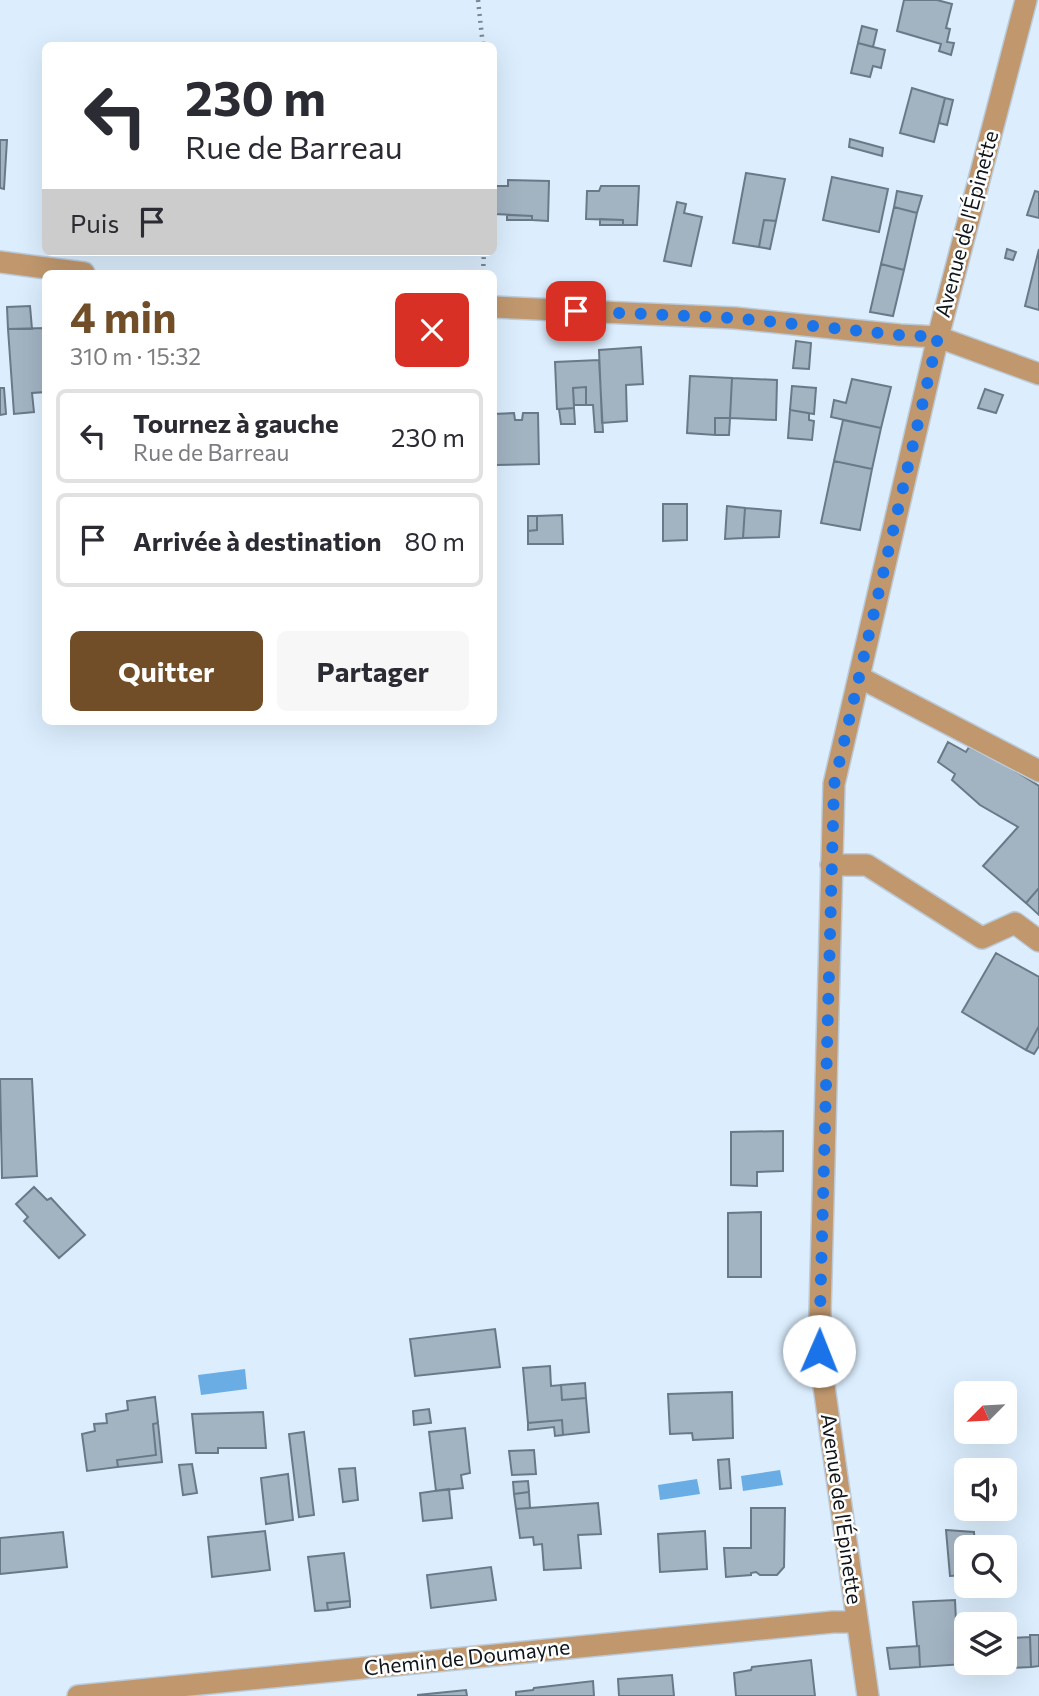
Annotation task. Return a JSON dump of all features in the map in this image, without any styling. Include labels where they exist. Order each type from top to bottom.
[{"type":"street","name":"Avenue de l'Épinette","points":[[868,1696],[819,1351],[834,785],[938,337],[1026,0]]},
{"type":"street","points":[[0,262],[61,270]]},
{"type":"street","points":[[497,307],[735,318],[938,337],[1039,374]]},
{"type":"street","points":[[859,677],[1039,771]]},
{"type":"street","points":[[831,865],[867,865],[982,938],[1015,923],[1039,941]]},
{"type":"street","name":"Chemin de Doumayne","points":[[78,1696],[833,1622],[857,1622]]},
{"type":"path","points":[[478,0],[483,42]]},
{"type":"water","points":[[245,1369],[247,1389],[201,1395],[198,1375]]},
{"type":"water","points":[[780,1470],[783,1485],[743,1491],[741,1476]]},
{"type":"water","points":[[697,1479],[700,1494],[660,1500],[658,1485]]},
{"type":"building","points":[[904,0],[937,0],[952,4],[946,28],[950,29],[947,42],[954,43],[951,55],[939,51],[941,44],[897,31]]},
{"type":"building","points":[[862,26],[877,30],[873,47],[858,43]]},
{"type":"building","points":[[858,43],[885,50],[881,68],[873,66],[870,77],[851,73]]},
{"type":"building","points":[[912,88],[945,98],[934,142],[900,133]]},
{"type":"building","points":[[945,98],[953,100],[947,125],[939,123]]},
{"type":"building","points":[[850,139],[883,148],[882,156],[849,147]]},
{"type":"building","points":[[0,140],[7,140],[4,189],[0,188]]},
{"type":"building","points":[[746,173],[785,179],[776,221],[764,220],[759,247],[733,243]]},
{"type":"building","points":[[832,177],[888,189],[879,232],[823,220]]},
{"type":"building","points":[[508,180],[549,181],[548,221],[532,220],[532,216],[497,214],[497,186],[508,186]]},
{"type":"building","points":[[601,186],[639,186],[637,225],[623,225],[623,220],[586,219],[587,191],[599,191]]},
{"type":"building","points":[[897,191],[922,196],[917,213],[894,207]]},
{"type":"building","points":[[1035,191],[1039,192],[1039,218],[1027,215]]},
{"type":"building","points":[[677,202],[686,204],[684,213],[702,217],[691,266],[664,261]]},
{"type":"building","points":[[894,207],[917,213],[904,270],[881,264]]},
{"type":"building","points":[[507,215],[532,216],[532,220],[507,220]]},
{"type":"building","points":[[600,219],[623,220],[623,225],[600,225]]},
{"type":"building","points":[[764,220],[776,221],[770,249],[759,247]]},
{"type":"building","points":[[1007,249],[1016,252],[1013,260],[1005,258]]},
{"type":"building","points":[[1039,249],[1039,310],[1025,306]]},
{"type":"building","points":[[881,264],[904,270],[893,316],[870,312]]},
{"type":"building","points":[[30,306],[32,329],[8,329],[7,307]]},
{"type":"building","points":[[42,328],[42,392],[32,393],[34,412],[14,414],[8,329]]},
{"type":"building","points":[[796,341],[811,343],[809,369],[793,368]]},
{"type":"building","points":[[641,347],[643,384],[626,385],[627,421],[602,423],[599,350]]},
{"type":"building","points":[[599,360],[603,432],[595,432],[593,405],[586,405],[586,387],[573,388],[574,408],[557,409],[555,362]]},
{"type":"building","points":[[690,376],[732,378],[730,418],[715,418],[715,435],[687,433]]},
{"type":"building","points":[[732,378],[777,380],[776,420],[730,418]]},
{"type":"building","points":[[852,379],[891,387],[881,428],[831,417],[834,400],[846,403]]},
{"type":"building","points":[[792,386],[816,388],[814,414],[790,410]]},
{"type":"building","points":[[586,387],[586,405],[574,405],[573,388]]},
{"type":"building","points":[[0,388],[4,388],[6,414],[0,415]]},
{"type":"building","points":[[985,389],[1003,395],[996,413],[978,408]]},
{"type":"building","points":[[574,408],[575,424],[561,424],[559,409]]},
{"type":"building","points":[[790,410],[809,413],[809,420],[814,421],[812,440],[788,438]]},
{"type":"building","points":[[514,413],[515,420],[522,420],[523,413],[538,413],[539,464],[497,465],[497,414]]},
{"type":"building","points":[[715,418],[730,418],[729,435],[715,435]]},
{"type":"building","points":[[843,420],[881,428],[872,469],[834,461]]},
{"type":"building","points":[[834,461],[872,469],[860,530],[821,523]]},
{"type":"building","points":[[663,504],[687,504],[687,540],[663,541]]},
{"type":"building","points":[[727,506],[745,508],[743,538],[725,539]]},
{"type":"building","points":[[745,508],[781,511],[779,537],[743,538]]},
{"type":"building","points":[[562,515],[563,544],[528,544],[528,531],[537,530],[537,516]]},
{"type":"building","points":[[528,516],[537,516],[537,530],[528,531]]},
{"type":"building","points":[[948,742],[966,752],[969,747],[1039,786],[1039,888],[1026,903],[983,866],[1018,827],[980,805],[952,780],[955,774],[938,762]]},
{"type":"building","points":[[1039,888],[1039,915],[1026,903]]},
{"type":"building","points":[[996,953],[1039,977],[1039,1026],[1026,1050],[962,1012]]},
{"type":"building","points":[[1039,1026],[1039,1046],[1034,1054],[1026,1050]]},
{"type":"building","points":[[0,1079],[32,1079],[37,1176],[2,1178]]},
{"type":"building","points":[[783,1131],[783,1171],[757,1172],[757,1186],[731,1185],[731,1132]]},
{"type":"building","points":[[34,1187],[47,1200],[51,1198],[85,1235],[59,1258],[24,1221],[28,1217],[16,1204]]},
{"type":"building","points":[[761,1212],[761,1277],[728,1277],[728,1213]]},
{"type":"building","points":[[495,1329],[500,1367],[415,1376],[410,1339]]},
{"type":"building","points":[[550,1366],[551,1386],[561,1385],[562,1400],[586,1398],[589,1432],[563,1435],[562,1420],[528,1423],[523,1368]]},
{"type":"building","points":[[585,1383],[586,1398],[562,1400],[561,1385]]},
{"type":"building","points":[[732,1392],[733,1438],[693,1440],[692,1433],[670,1434],[668,1394]]},
{"type":"building","points":[[155,1397],[158,1423],[153,1424],[156,1455],[117,1460],[118,1467],[87,1471],[82,1434],[95,1431],[94,1424],[107,1423],[106,1414],[128,1410],[127,1401]]},
{"type":"building","points":[[429,1409],[431,1423],[414,1425],[413,1411]]},
{"type":"building","points":[[263,1412],[266,1448],[218,1448],[218,1453],[196,1453],[192,1414]]},
{"type":"building","points":[[562,1420],[563,1435],[555,1436],[554,1427],[528,1430],[528,1423]]},
{"type":"building","points":[[158,1423],[162,1462],[118,1467],[117,1460],[156,1455],[153,1424]]},
{"type":"building","points":[[465,1428],[470,1473],[461,1475],[463,1488],[436,1491],[429,1432]]},
{"type":"building","points":[[304,1432],[314,1515],[299,1517],[289,1434]]},
{"type":"building","points":[[534,1450],[536,1474],[512,1475],[509,1451]]},
{"type":"building","points":[[729,1459],[731,1488],[720,1489],[718,1460]]},
{"type":"building","points":[[192,1464],[197,1493],[183,1495],[179,1465]]},
{"type":"building","points":[[355,1468],[358,1500],[343,1502],[339,1469]]},
{"type":"building","points":[[288,1474],[293,1520],[266,1524],[261,1478]]},
{"type":"building","points":[[528,1481],[529,1492],[514,1494],[513,1482]]},
{"type":"building","points":[[449,1489],[452,1518],[423,1521],[420,1493]]},
{"type":"building","points":[[529,1492],[530,1508],[516,1509],[514,1494]]},
{"type":"building","points":[[598,1503],[601,1534],[578,1535],[581,1568],[544,1570],[542,1544],[534,1545],[533,1537],[520,1538],[516,1509]]},
{"type":"building","points":[[751,1508],[785,1508],[784,1567],[777,1575],[760,1575],[756,1572],[751,1575],[726,1577],[724,1548],[751,1548]]},
{"type":"building","points":[[946,1530],[974,1532],[974,1535],[954,1535],[954,1576],[950,1576]]},
{"type":"building","points":[[265,1531],[270,1570],[212,1577],[208,1537]]},
{"type":"building","points":[[705,1531],[707,1569],[660,1572],[658,1534]]},
{"type":"building","points":[[63,1532],[67,1567],[0,1574],[0,1538]]},
{"type":"building","points":[[344,1553],[350,1601],[327,1603],[328,1610],[315,1611],[308,1557]]},
{"type":"building","points":[[491,1567],[496,1600],[431,1608],[427,1575]]},
{"type":"building","points":[[955,1600],[954,1665],[920,1667],[913,1602]]},
{"type":"building","points":[[350,1601],[350,1607],[328,1610],[327,1603]]},
{"type":"building","points":[[1030,1635],[1039,1635],[1039,1666],[1031,1667]]},
{"type":"building","points":[[1030,1637],[1031,1667],[1017,1668],[1017,1638]]},
{"type":"building","points":[[919,1646],[920,1667],[890,1669],[887,1648]]},
{"type":"building","points":[[811,1660],[815,1696],[736,1696],[734,1673],[751,1670],[752,1667]]},
{"type":"building","points":[[672,1675],[674,1696],[619,1696],[618,1679]]},
{"type":"building","points":[[593,1681],[594,1696],[516,1696],[516,1692],[534,1688]]},
{"type":"building","points":[[466,1690],[467,1696],[418,1696],[418,1695]]},
{"type":"route","points":[[576,311],[735,318],[938,337],[834,785],[819,1351]]}]
